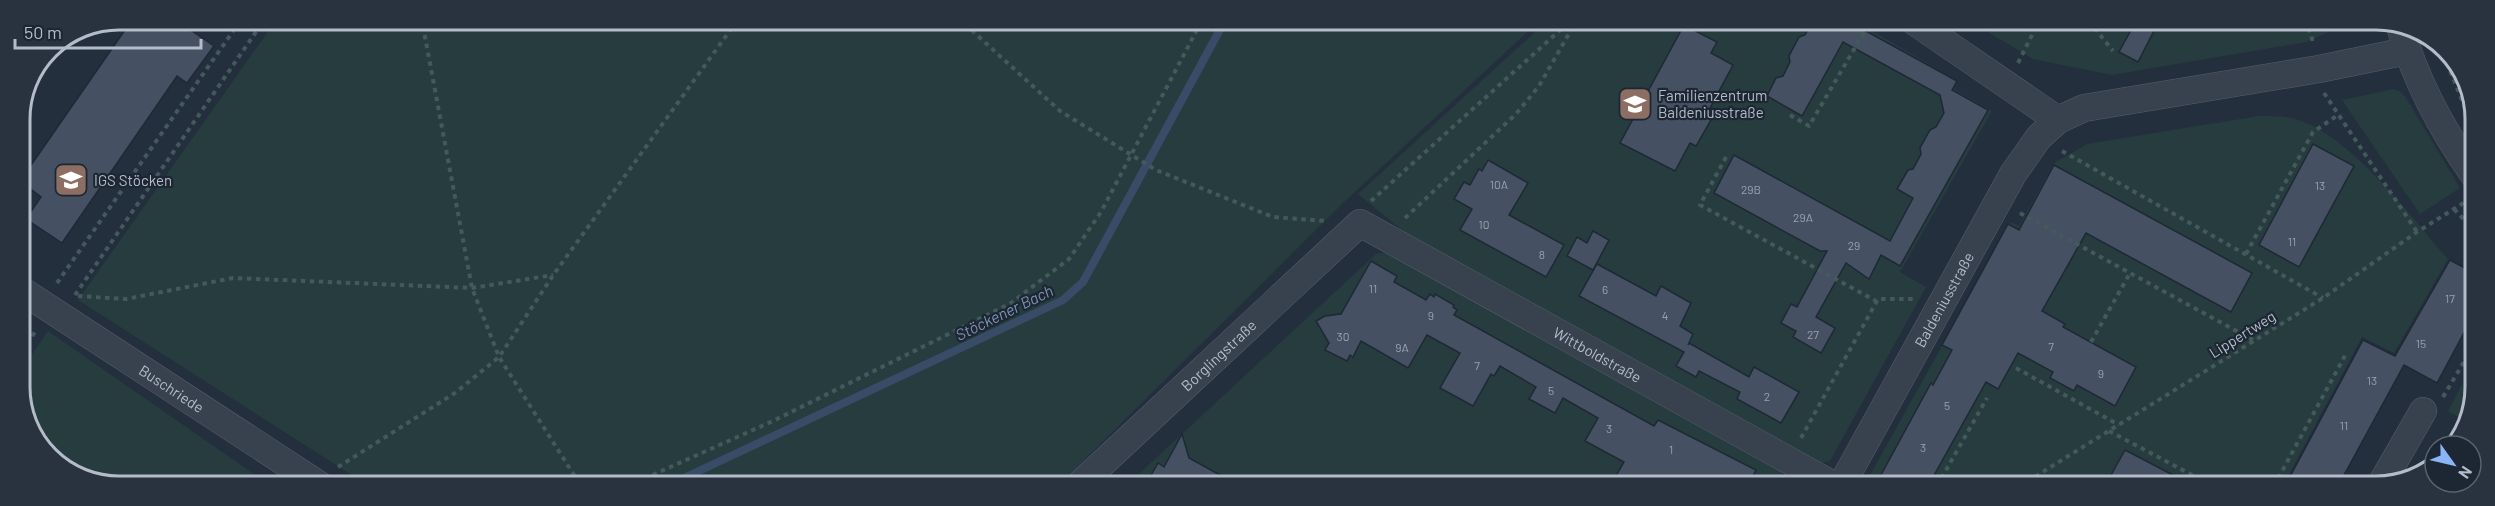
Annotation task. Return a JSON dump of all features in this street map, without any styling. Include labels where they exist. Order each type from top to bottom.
[{"type":"street","points":[[1928,30],[2007,85],[2049,128],[2084,108],[2319,69],[2407,51]]},
{"type":"street","points":[[2402,35],[2407,51],[2450,141],[2465,162]]},
{"type":"street","name":"Baldeniusstraße","points":[[1847,476],[2013,174],[2049,128]]},
{"type":"street","name":"Wittboldstraße","points":[[1359,223],[1816,476]]},
{"type":"street","name":"Borglingstraße","points":[[1089,476],[1359,223]]},
{"type":"street","name":"Buschriede","points":[[30,296],[304,476]]},
{"type":"street","points":[[2386,475],[2423,411]]},
{"type":"path","points":[[57,284],[234,30]]},
{"type":"path","points":[[257,30],[75,296],[126,299],[233,278],[471,288],[554,274]]},
{"type":"path","points":[[424,30],[471,288],[499,357],[575,476]]},
{"type":"path","points":[[328,476],[455,393],[499,357],[554,274],[730,30]]},
{"type":"path","points":[[972,30],[1060,111],[1156,170],[1273,217],[1359,223],[1372,198],[1560,30]]},
{"type":"path","points":[[650,476],[773,421],[1011,303],[1069,259],[1101,212],[1197,30]]},
{"type":"path","points":[[1384,237],[1516,114],[1539,86],[1571,30]]},
{"type":"path","points":[[1790,115],[1809,126],[1865,30]]},
{"type":"path","points":[[2096,30],[2113,51]]},
{"type":"path","points":[[2007,85],[2034,31]]},
{"type":"path","points":[[2319,69],[2322,91],[2417,232]]},
{"type":"path","points":[[2450,70],[2463,102]]},
{"type":"path","points":[[2246,254],[2313,132],[2338,115]]},
{"type":"path","points":[[2049,128],[2246,254],[2323,298]]},
{"type":"path","points":[[1726,157],[1700,205],[1876,301]]},
{"type":"path","points":[[1998,200],[2254,341]]},
{"type":"path","name":"Lippertweg","points":[[2037,476],[2323,298],[2417,232],[2465,202]]},
{"type":"path","points":[[2454,208],[2465,220]]},
{"type":"path","points":[[2091,342],[2130,273]]},
{"type":"path","points":[[1788,461],[1876,301],[1878,299],[1944,299]]},
{"type":"path","points":[[30,339],[40,325]]},
{"type":"path","points":[[2279,476],[2347,352]]},
{"type":"path","points":[[2423,411],[2446,394],[2465,361]]},
{"type":"path","points":[[2016,368],[2119,425]]},
{"type":"path","points":[[1944,476],[1987,398]]},
{"type":"path","points":[[2109,431],[2194,476]]},
{"type":"green space","points":[[269,30],[1529,30],[1345,201],[1068,476],[353,476],[78,300]]},
{"type":"green space","points":[[1537,30],[1871,30],[1958,81],[1954,89],[1992,111],[1900,272],[1926,287],[1830,461],[1821,463],[1407,234],[1358,194]]},
{"type":"green space","points":[[1984,30],[2333,30],[2306,42],[2112,75],[2033,59]]},
{"type":"green space","points":[[2394,89],[2406,98],[2460,188],[2420,214],[2342,100]]},
{"type":"green space","points":[[2259,116],[2291,118],[2312,125],[2355,156],[2397,199],[2448,259],[2394,353],[2362,337],[2288,476],[1870,476],[2011,222],[2019,226],[2054,163],[2087,144]]},
{"type":"green space","points":[[1387,252],[1778,467],[1783,476],[1137,476],[1376,254]]},
{"type":"green space","points":[[48,331],[257,476],[119,476],[96,473],[80,467],[60,454],[42,431],[32,404],[30,357]]},
{"type":"green space","points":[[2465,379],[2464,398],[2459,417],[2448,411]]},
{"type":"building","points":[[125,30],[190,30],[214,46],[187,83],[177,76],[62,243],[30,222],[30,213],[41,197],[30,189],[30,167]]},
{"type":"building","points":[[1681,30],[1694,30],[1717,42],[1711,53],[1733,65],[1710,108],[1716,111],[1696,146],[1690,143],[1675,171],[1620,143]]},
{"type":"building","points":[[1808,30],[1864,30],[1957,81],[1952,90],[1988,110],[1900,266],[1881,255],[1869,279],[1846,263],[1816,317],[1835,328],[1821,353],[1793,337],[1796,331],[1781,323],[1791,304],[1797,307],[1827,251],[1820,251],[1714,193],[1734,155],[1890,241],[1913,198],[1897,189],[1908,170],[1913,169],[1921,154],[1920,148],[1930,130],[1936,127],[1944,113],[1940,95],[1843,42],[1802,116],[1767,96],[1776,78],[1783,76],[1790,62],[1789,56],[1799,37],[1805,35]]},
{"type":"building","points":[[2131,30],[2154,30],[2138,62],[2119,52]]},
{"type":"building","points":[[2313,144],[2354,166],[2299,267],[2259,245]]},
{"type":"building","points":[[1488,160],[1528,183],[1509,215],[1564,245],[1546,277],[1460,230],[1472,209],[1454,199],[1464,182],[1470,185],[1479,169],[1482,171]]},
{"type":"building","points":[[2054,165],[2252,273],[2231,312],[2086,233],[2042,311],[2065,324],[2063,327],[2136,367],[2115,406],[2077,385],[2074,391],[2050,378],[2053,372],[2018,353],[1998,389],[1986,382],[1934,476],[1880,476],[1931,383],[1933,385],[1952,350],[1942,345],[2008,224],[2019,230]]},
{"type":"building","points":[[1593,231],[1609,240],[1593,270],[1567,256],[1577,237],[1587,243]]},
{"type":"building","points":[[2450,260],[2465,268],[2465,331],[2437,383],[2404,365],[2343,476],[2290,476],[2363,340],[2395,356]]},
{"type":"building","points":[[1371,261],[1397,276],[1394,282],[1426,300],[1430,294],[1434,297],[1435,294],[1454,305],[1453,307],[1457,310],[1454,315],[1654,426],[1658,420],[1756,470],[1753,476],[1616,476],[1624,462],[1585,441],[1598,418],[1563,398],[1555,413],[1529,399],[1536,387],[1500,366],[1494,376],[1491,374],[1473,406],[1440,388],[1460,353],[1427,335],[1408,368],[1361,341],[1353,357],[1350,355],[1347,361],[1325,350],[1329,343],[1316,321],[1325,316],[1341,314]]},
{"type":"building","points":[[1597,264],[1656,296],[1661,286],[1691,303],[1680,326],[1693,334],[1688,345],[1689,343],[1749,377],[1754,367],[1799,392],[1781,423],[1737,399],[1740,392],[1699,371],[1696,377],[1676,366],[1684,352],[1579,296]]},
{"type":"building","points":[[1182,434],[1189,458],[1222,476],[1151,476],[1158,463],[1164,467]]},
{"type":"building","points":[[2125,450],[2175,476],[2111,476]]},
{"type":"waterway","name":"Stöckener Bach","points":[[688,476],[1063,300],[1083,282],[1220,30]]},
{"type":"place","name":"Familienzentrum Baldeniusstraße","points":[[1635,104]]},
{"type":"place","name":"IGS Stöcken","points":[[71,180]]}]
